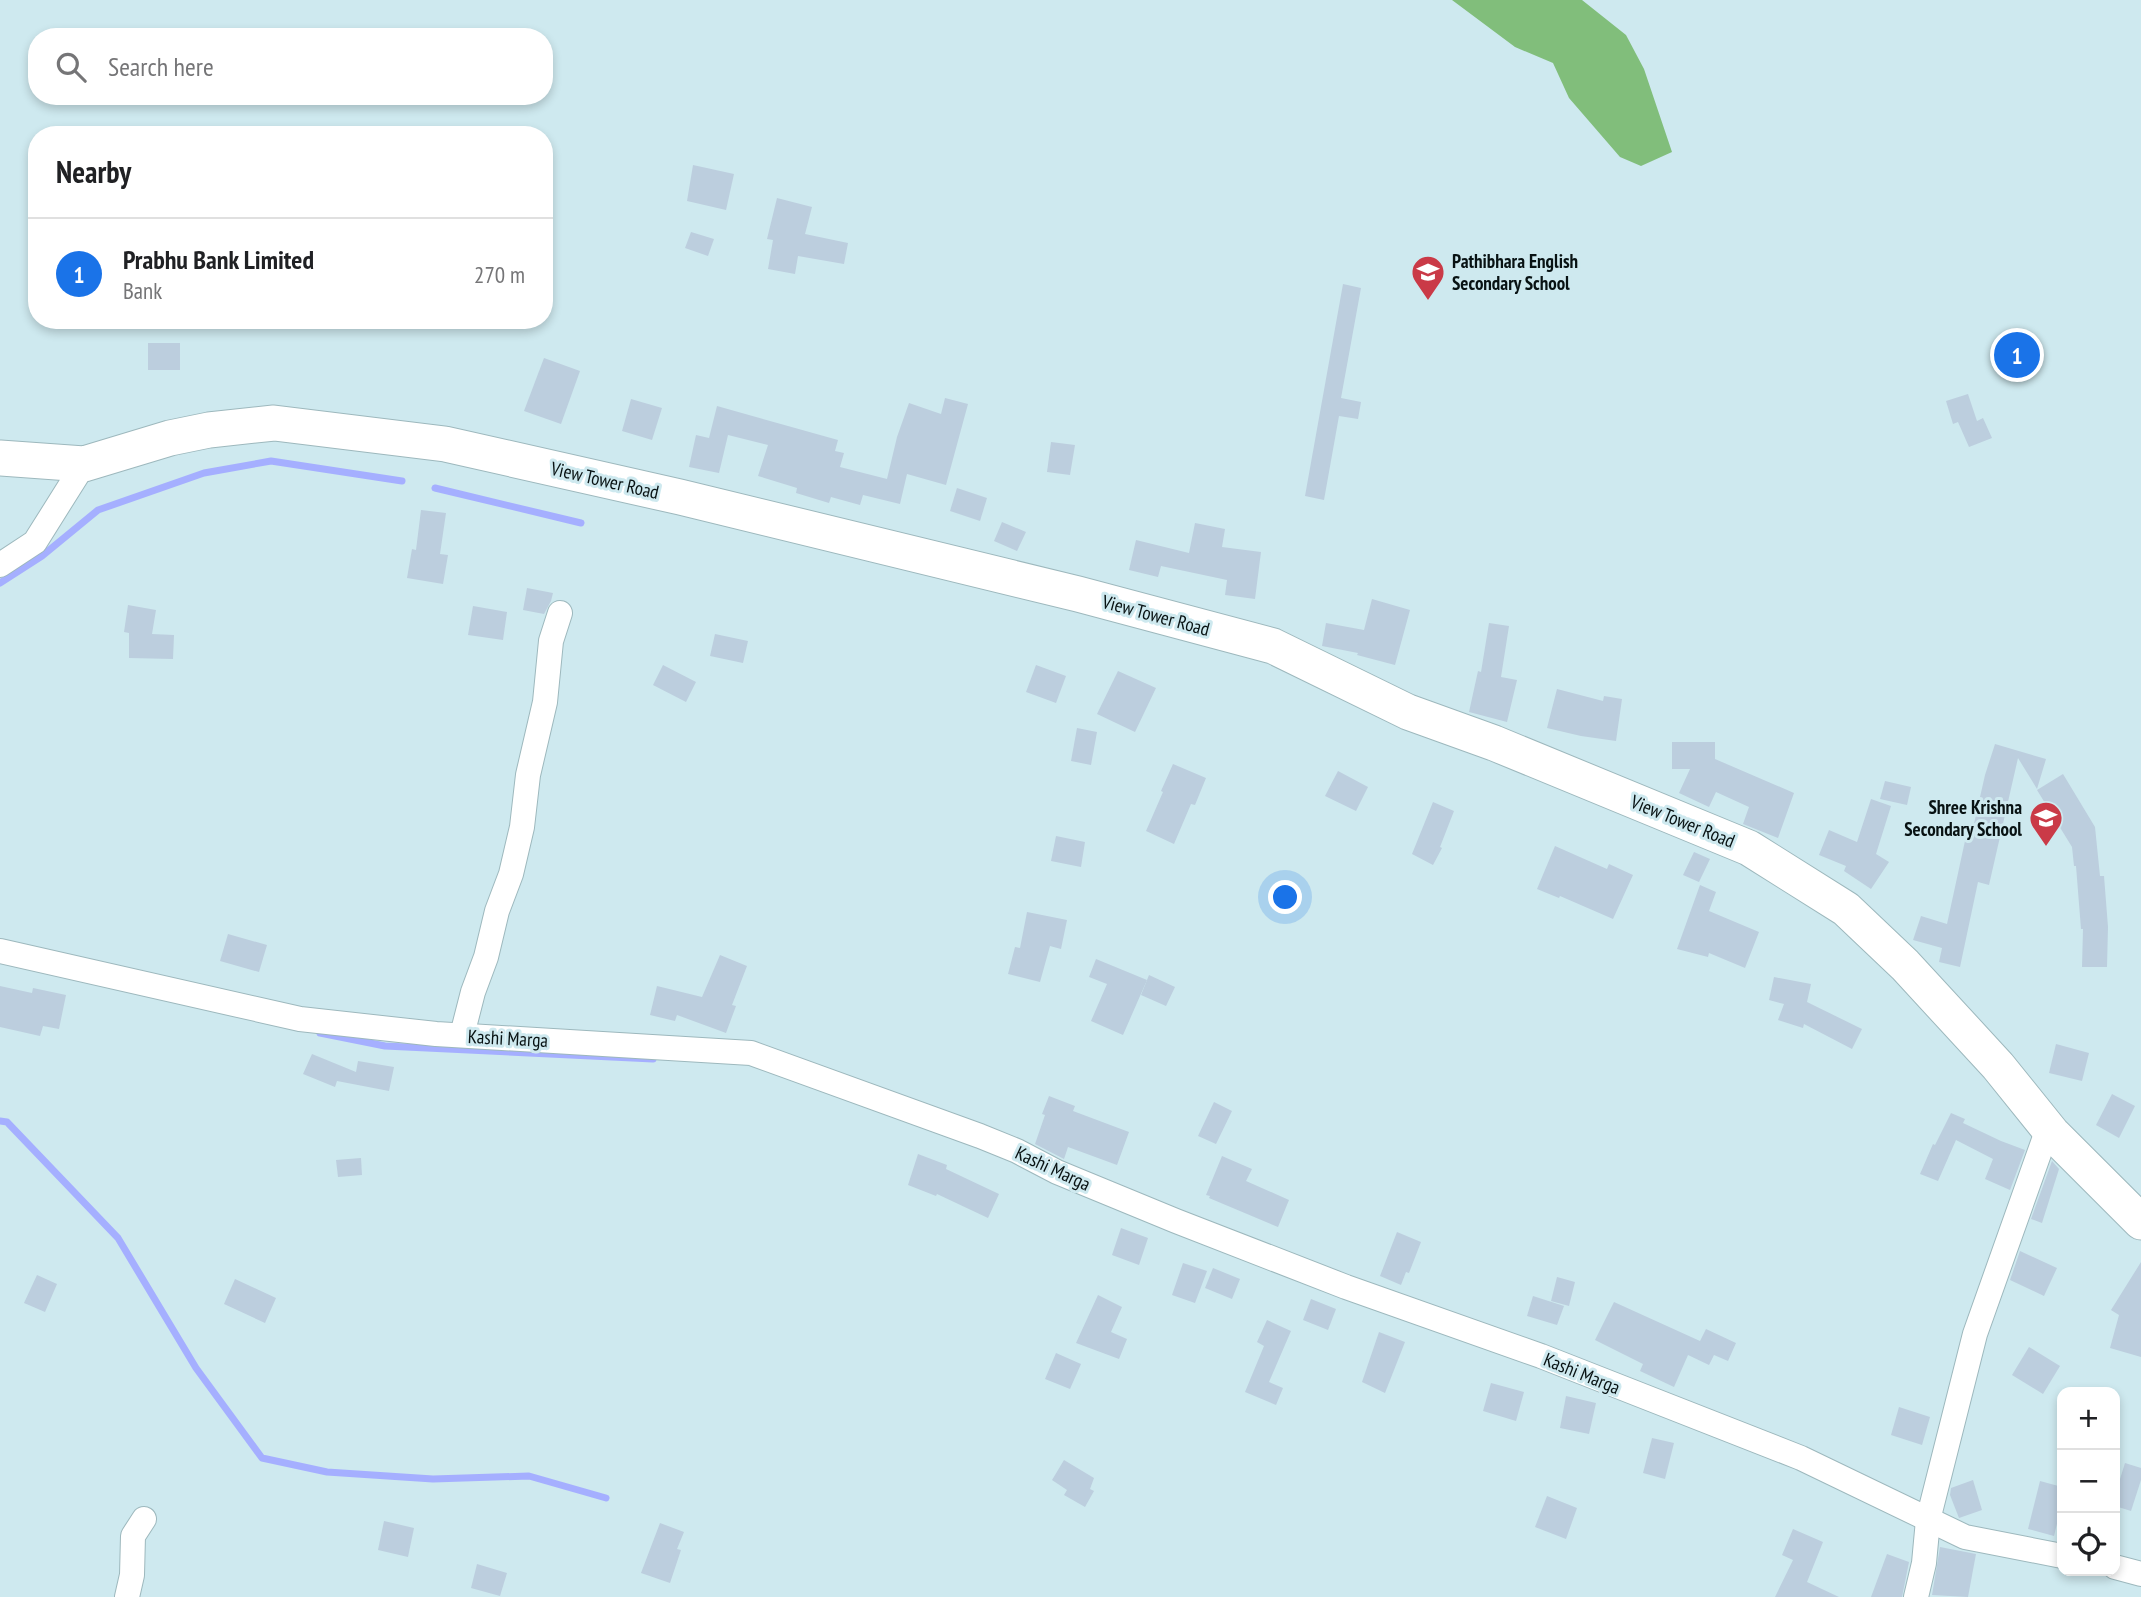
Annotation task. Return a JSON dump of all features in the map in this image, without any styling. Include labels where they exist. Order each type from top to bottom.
[{"type":"street","name":"View Tower Road","points":[[0,458],[84,464],[170,438],[209,430],[274,423],[445,444],[1078,594],[1273,646],[1408,712],[1494,743],[1749,848],[1846,909],[1905,965],[1998,1066],[2052,1133],[2141,1222]]},
{"type":"street","points":[[0,565],[35,542],[84,464]]},
{"type":"street","points":[[462,1035],[497,911],[512,874],[522,827],[528,775],[545,702],[551,642],[560,614]]},
{"type":"street","name":"Kashi Marga","points":[[0,951],[300,1019],[462,1035],[751,1054],[980,1136],[1057,1172],[1176,1221],[1346,1287],[1541,1356],[1801,1458],[1965,1537],[2057,1555]]},
{"type":"street","points":[[1916,1597],[1924,1563],[1928,1520],[1975,1334],[2046,1135],[2052,1133]]},
{"type":"street","points":[[127,1597],[132,1575],[133,1535],[144,1519]]},
{"type":"street","points":[[2120,1568],[2141,1574]]},
{"type":"green space","points":[[1452,0],[1582,0],[1626,35],[1644,69],[1672,152],[1641,166],[1620,157],[1569,98],[1553,63],[1515,47]]},
{"type":"building","points":[[693,165],[734,174],[726,210],[687,201]]},
{"type":"building","points":[[777,198],[812,207],[805,234],[848,243],[844,264],[798,256],[795,274],[768,269],[773,240],[767,239]]},
{"type":"building","points":[[691,232],[714,239],[708,256],[685,248]]},
{"type":"building","points":[[1343,284],[1361,288],[1341,398],[1361,402],[1358,419],[1339,416],[1324,500],[1305,496]]},
{"type":"building","points":[[148,343],[180,343],[180,370],[148,370]]},
{"type":"building","points":[[544,358],[580,371],[561,424],[524,411]]},
{"type":"building","points":[[1968,394],[1977,421],[1983,418],[1992,438],[1969,447],[1958,422],[1953,424],[1946,401]]},
{"type":"building","points":[[945,398],[968,404],[946,485],[907,474],[900,504],[863,495],[860,505],[831,497],[829,503],[796,493],[797,488],[758,476],[768,445],[728,435],[719,473],[689,467],[696,435],[709,438],[717,406],[838,440],[835,451],[844,453],[840,467],[887,479],[909,403],[941,414]]},
{"type":"building","points":[[631,399],[662,408],[652,440],[622,431]]},
{"type":"building","points":[[1051,442],[1075,445],[1070,475],[1047,472]]},
{"type":"building","points":[[957,488],[987,498],[980,521],[950,511]]},
{"type":"building","points":[[421,510],[446,513],[440,554],[448,555],[443,584],[407,578],[412,549],[416,550]]},
{"type":"building","points":[[1002,522],[1026,532],[1017,551],[994,541]]},
{"type":"building","points":[[1195,523],[1225,529],[1222,547],[1261,552],[1255,599],[1225,595],[1227,580],[1161,566],[1158,577],[1129,570],[1136,540],[1189,553]]},
{"type":"building","points":[[527,588],[553,593],[544,614],[523,610]]},
{"type":"building","points":[[1372,599],[1410,610],[1395,665],[1357,655],[1358,653],[1322,646],[1326,623],[1364,630]]},
{"type":"building","points":[[128,605],[156,610],[152,634],[174,635],[173,659],[129,658],[129,633],[124,632]]},
{"type":"building","points":[[473,606],[507,612],[503,640],[468,635]]},
{"type":"building","points":[[1489,623],[1509,626],[1501,677],[1517,680],[1507,722],[1469,712],[1478,671],[1481,672]]},
{"type":"building","points":[[715,634],[748,641],[743,663],[710,656]]},
{"type":"building","points":[[663,665],[696,682],[686,702],[653,685]]},
{"type":"building","points":[[1036,665],[1066,676],[1056,703],[1026,692]]},
{"type":"building","points":[[1118,671],[1156,688],[1135,732],[1097,714]]},
{"type":"building","points":[[1557,689],[1603,701],[1604,696],[1622,699],[1616,741],[1547,728]]},
{"type":"building","points":[[1077,728],[1097,732],[1091,765],[1071,761]]},
{"type":"building","points":[[1672,742],[1715,742],[1715,759],[1794,793],[1778,838],[1743,824],[1749,807],[1716,792],[1709,807],[1679,793],[1690,769],[1672,769]]},
{"type":"building","points":[[1995,744],[2046,759],[2037,789],[2018,758],[1989,885],[1978,882],[1960,967],[1939,962],[1942,948],[1913,940],[1921,916],[1947,924],[1968,827],[1973,828]]},
{"type":"building","points":[[1173,764],[1206,778],[1195,805],[1191,804],[1174,844],[1146,831]]},
{"type":"building","points":[[1338,771],[1368,787],[1356,811],[1325,796]]},
{"type":"building","points":[[2063,774],[2095,827],[2100,876],[2104,876],[2108,927],[2107,967],[2082,967],[2083,929],[2072,847],[2037,790]]},
{"type":"building","points":[[1885,781],[1911,787],[1907,805],[1880,799]]},
{"type":"building","points":[[1871,799],[1891,806],[1876,854],[1889,862],[1871,889],[1844,871],[1846,866],[1819,855],[1829,830],[1857,842]]},
{"type":"building","points":[[1433,802],[1454,811],[1440,847],[1442,848],[1433,865],[1412,854]]},
{"type":"building","points":[[1056,836],[1085,842],[1081,867],[1051,861]]},
{"type":"building","points":[[1555,846],[1607,869],[1609,864],[1633,875],[1613,919],[1537,889]]},
{"type":"building","points":[[1694,852],[1710,859],[1699,882],[1683,875]]},
{"type":"building","points":[[1700,885],[1716,892],[1709,911],[1759,932],[1745,968],[1709,953],[1708,957],[1677,949]]},
{"type":"building","points":[[1027,912],[1067,920],[1061,949],[1050,946],[1040,982],[1008,974],[1015,947],[1020,948]]},
{"type":"building","points":[[228,934],[267,945],[259,972],[220,961]]},
{"type":"building","points":[[720,955],[747,966],[732,1005],[736,1006],[726,1033],[677,1015],[675,1021],[650,1015],[657,986],[702,997]]},
{"type":"building","points":[[1096,959],[1147,980],[1123,1035],[1091,1021],[1107,984],[1089,977]]},
{"type":"building","points":[[1149,975],[1175,987],[1166,1006],[1141,995]]},
{"type":"building","points":[[1774,977],[1811,984],[1807,1002],[1862,1029],[1852,1049],[1804,1024],[1803,1028],[1778,1020],[1784,1004],[1769,1000]]},
{"type":"building","points":[[0,986],[32,993],[33,988],[66,995],[59,1029],[43,1026],[40,1036],[0,1027]]},
{"type":"building","points":[[2056,1044],[2089,1053],[2082,1081],[2049,1073]]},
{"type":"building","points":[[312,1054],[356,1072],[358,1061],[394,1067],[389,1091],[337,1081],[335,1087],[303,1074]]},
{"type":"building","points":[[2112,1094],[2135,1106],[2119,1138],[2096,1125]]},
{"type":"building","points":[[1049,1096],[1075,1106],[1073,1111],[1129,1132],[1117,1165],[1068,1147],[1064,1159],[1035,1144]]},
{"type":"building","points":[[1214,1102],[1232,1111],[1216,1144],[1198,1136]]},
{"type":"building","points":[[1951,1113],[1965,1119],[1963,1123],[2025,1150],[2010,1190],[1985,1179],[1993,1159],[1956,1140],[1938,1181],[1920,1174]]},
{"type":"building","points":[[918,1154],[947,1165],[946,1169],[999,1194],[988,1218],[937,1194],[936,1196],[908,1185]]},
{"type":"building","points":[[1222,1156],[1252,1169],[1246,1181],[1289,1200],[1278,1227],[1206,1195]]},
{"type":"building","points":[[361,1158],[362,1175],[338,1177],[336,1160]]},
{"type":"building","points":[[2052,1161],[2059,1169],[2042,1223],[2031,1219]]},
{"type":"building","points":[[1121,1228],[1148,1238],[1139,1265],[1112,1255]]},
{"type":"building","points":[[1397,1232],[1421,1242],[1409,1273],[1406,1272],[1401,1285],[1380,1276]]},
{"type":"building","points":[[2020,1251],[2057,1268],[2044,1296],[2010,1280]]},
{"type":"building","points":[[2141,1262],[2141,1357],[2110,1348],[2119,1315],[2111,1310]]},
{"type":"building","points":[[1183,1263],[1207,1271],[1195,1303],[1172,1295]]},
{"type":"building","points":[[1213,1268],[1240,1279],[1232,1299],[1205,1288]]},
{"type":"building","points":[[37,1275],[57,1284],[45,1312],[24,1303]]},
{"type":"building","points":[[1557,1277],[1575,1282],[1569,1306],[1551,1301]]},
{"type":"building","points":[[235,1279],[276,1298],[265,1323],[224,1304]]},
{"type":"building","points":[[1098,1295],[1122,1307],[1111,1332],[1127,1339],[1119,1359],[1076,1343]]},
{"type":"building","points":[[1533,1296],[1564,1306],[1557,1325],[1527,1316]]},
{"type":"building","points":[[1311,1299],[1336,1309],[1328,1330],[1303,1320]]},
{"type":"building","points":[[1614,1302],[1700,1341],[1706,1329],[1736,1343],[1728,1361],[1714,1355],[1709,1365],[1688,1355],[1674,1387],[1640,1371],[1643,1364],[1595,1340]]},
{"type":"building","points":[[1267,1320],[1291,1331],[1269,1382],[1283,1388],[1276,1405],[1245,1392],[1264,1346],[1257,1342]]},
{"type":"building","points":[[1379,1332],[1405,1342],[1385,1393],[1362,1382]]},
{"type":"building","points":[[2029,1347],[2060,1366],[2043,1394],[2012,1375]]},
{"type":"building","points":[[1056,1353],[1081,1364],[1070,1389],[1045,1379]]},
{"type":"building","points":[[1491,1383],[1524,1392],[1516,1421],[1483,1411]]},
{"type":"building","points":[[1566,1396],[1596,1403],[1589,1434],[1560,1428]]},
{"type":"building","points":[[1899,1407],[1930,1417],[1922,1445],[1891,1435]]},
{"type":"building","points":[[1652,1438],[1674,1443],[1665,1479],[1643,1473]]},
{"type":"building","points":[[1064,1460],[1094,1478],[1090,1489],[1094,1491],[1085,1507],[1064,1495],[1067,1490],[1052,1480]]},
{"type":"building","points":[[2125,1463],[2141,1468],[2141,1480],[2131,1511],[2120,1508],[2120,1479]]},
{"type":"building","points":[[1973,1480],[1982,1510],[1959,1518],[1950,1495],[1951,1488]]},
{"type":"building","points":[[2040,1481],[2057,1486],[2057,1524],[2054,1536],[2028,1529]]},
{"type":"building","points":[[1547,1496],[1577,1508],[1566,1539],[1535,1527]]},
{"type":"building","points":[[384,1521],[414,1528],[408,1557],[378,1550]]},
{"type":"building","points":[[660,1523],[684,1532],[677,1549],[681,1550],[670,1583],[641,1573]]},
{"type":"building","points":[[1793,1529],[1823,1542],[1807,1582],[1839,1597],[1775,1597],[1793,1560],[1782,1555]]},
{"type":"building","points":[[1940,1547],[1976,1554],[1968,1597],[1932,1595]]},
{"type":"building","points":[[1887,1554],[1909,1562],[1902,1597],[1871,1597]]},
{"type":"building","points":[[477,1564],[507,1573],[500,1596],[471,1588]]},
{"type":"waterway","points":[[0,583],[42,556],[98,510],[204,473],[271,461],[402,481]]},
{"type":"waterway","points":[[435,488],[581,523]]},
{"type":"waterway","points":[[320,1033],[385,1046],[653,1059]]},
{"type":"waterway","points":[[0,1121],[7,1122],[118,1238],[196,1368],[262,1458],[327,1472],[433,1479],[529,1476],[606,1498]]},
{"type":"place","name":"Pathibhara English Secondary School","points":[[1428,302]]},
{"type":"place","name":"Prabhu Bank Limited","points":[[2017,355]]},
{"type":"place","name":"Shree Krishna Secondary School","points":[[2046,848]]}]
